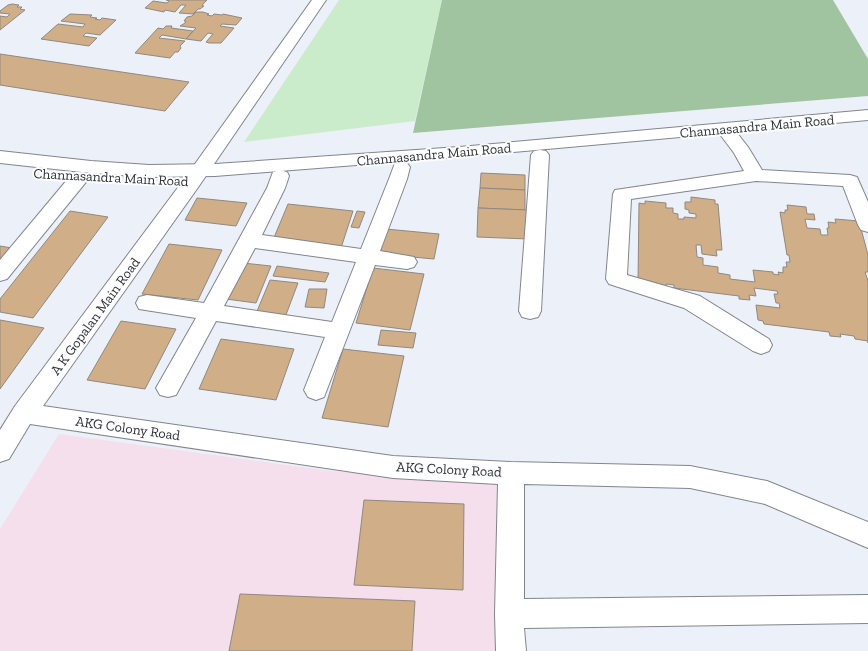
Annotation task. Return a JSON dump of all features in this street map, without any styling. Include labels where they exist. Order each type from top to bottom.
[{"type":"street","name":"A K Gopalan Main Road","points":[[0,451],[24,413],[196,176],[319,0]]},
{"type":"street","name":"Channasandra Main Road","points":[[0,169],[79,178],[280,176],[540,156],[729,135],[868,115]]},
{"type":"street","name":"Channasandra Main Road","points":[[0,157],[196,176],[281,166],[729,135],[868,127]]},
{"type":"street","points":[[729,135],[742,151],[756,174]]},
{"type":"street","points":[[530,311],[540,156]]},
{"type":"street","points":[[316,390],[398,179],[401,167]]},
{"type":"street","points":[[761,345],[692,302],[616,279],[622,194],[756,174],[850,181],[868,225]]},
{"type":"street","points":[[168,388],[249,240],[276,188],[280,176]]},
{"type":"street","points":[[0,274],[79,178]]},
{"type":"street","points":[[249,240],[407,262]]},
{"type":"street","points":[[147,303],[340,331]]},
{"type":"street","name":"AKG Colony Road","points":[[24,413],[393,466],[511,473],[690,477],[767,493],[868,535]]},
{"type":"street","points":[[510,651],[509,614],[511,473]]},
{"type":"street","points":[[509,614],[868,609]]},
{"type":"shaded area","points":[[59,434],[331,471],[504,481],[503,651],[0,651],[0,529]]},
{"type":"green space","points":[[339,0],[442,0],[415,121],[244,142]]},
{"type":"green space","points":[[442,0],[833,0],[868,59],[868,96],[413,133]]},
{"type":"building","points":[[166,0],[207,0],[202,6],[204,6],[193,14],[179,13],[186,5],[181,5],[175,12],[165,10],[164,12],[145,8],[153,1],[167,3],[169,1]]},
{"type":"building","points":[[12,4],[19,5],[17,7],[22,7],[20,9],[25,10],[0,30],[0,16],[7,17],[10,14],[0,13],[0,11]]},
{"type":"building","points":[[196,12],[203,12],[212,16],[214,14],[223,14],[242,18],[236,25],[222,24],[220,26],[234,28],[221,43],[209,43],[206,42],[213,34],[208,33],[201,41],[186,39],[196,28],[180,26],[185,23],[186,21],[184,21],[187,17],[192,16]]},
{"type":"building","points":[[70,14],[92,15],[90,17],[100,20],[102,18],[116,20],[100,35],[86,33],[83,36],[97,38],[89,46],[41,39],[58,24],[83,27],[85,24],[61,21]]},
{"type":"building","points":[[166,26],[193,31],[186,39],[162,35],[159,38],[185,41],[180,46],[181,48],[178,52],[175,52],[170,58],[135,53],[158,28],[163,29]]},
{"type":"building","points":[[0,54],[189,82],[165,111],[0,85]]},
{"type":"building","points":[[481,173],[525,175],[525,190],[480,188]]},
{"type":"building","points":[[480,188],[525,190],[525,210],[478,208]]},
{"type":"building","points":[[691,197],[715,200],[715,204],[718,204],[722,250],[716,250],[717,256],[702,254],[701,245],[696,245],[697,257],[703,258],[703,265],[718,267],[718,273],[730,275],[730,279],[755,282],[753,270],[773,272],[773,274],[779,275],[778,272],[783,273],[783,267],[787,267],[786,262],[790,262],[789,255],[787,255],[780,212],[785,213],[785,210],[788,210],[787,205],[806,207],[807,214],[814,214],[815,220],[805,219],[807,228],[820,229],[821,235],[828,235],[828,222],[836,223],[835,219],[859,221],[868,255],[868,272],[865,272],[868,281],[868,341],[855,339],[854,336],[840,334],[841,337],[830,336],[829,332],[764,324],[763,321],[758,320],[756,305],[780,308],[779,303],[776,303],[774,294],[778,294],[777,291],[754,288],[756,296],[749,295],[750,300],[739,299],[739,296],[674,288],[674,285],[666,284],[666,286],[638,283],[639,203],[645,204],[645,201],[666,203],[666,208],[673,208],[673,213],[678,214],[678,219],[684,219],[684,217],[696,218],[696,214],[689,213],[689,210],[685,209],[685,202],[691,202]]},
{"type":"building","points":[[197,198],[247,203],[236,226],[185,220]]},
{"type":"building","points":[[288,204],[353,211],[341,248],[273,240]]},
{"type":"building","points":[[478,208],[529,210],[528,239],[477,237]]},
{"type":"building","points":[[70,211],[108,217],[33,318],[0,312],[0,299]]},
{"type":"building","points":[[357,211],[365,212],[359,228],[351,227]]},
{"type":"building","points":[[386,229],[439,234],[434,259],[380,254]]},
{"type":"building","points":[[169,244],[222,250],[198,300],[142,294]]},
{"type":"building","points":[[0,246],[12,248],[0,263]]},
{"type":"building","points":[[243,263],[271,266],[256,303],[226,299]]},
{"type":"building","points":[[277,266],[329,273],[325,282],[273,276]]},
{"type":"building","points":[[373,268],[424,274],[410,330],[356,323]]},
{"type":"building","points":[[270,280],[298,283],[284,320],[255,316]]},
{"type":"building","points":[[309,289],[327,289],[324,308],[305,307]]},
{"type":"building","points":[[0,320],[44,328],[0,389]]},
{"type":"building","points":[[121,321],[176,329],[145,389],[87,380]]},
{"type":"building","points":[[381,330],[416,333],[413,348],[378,345]]},
{"type":"building","points":[[221,339],[294,349],[276,400],[199,389]]},
{"type":"building","points":[[343,349],[404,356],[388,427],[322,418]]},
{"type":"building","points":[[364,500],[464,504],[463,590],[354,585]]},
{"type":"building","points":[[240,594],[415,601],[412,651],[229,651]]}]
